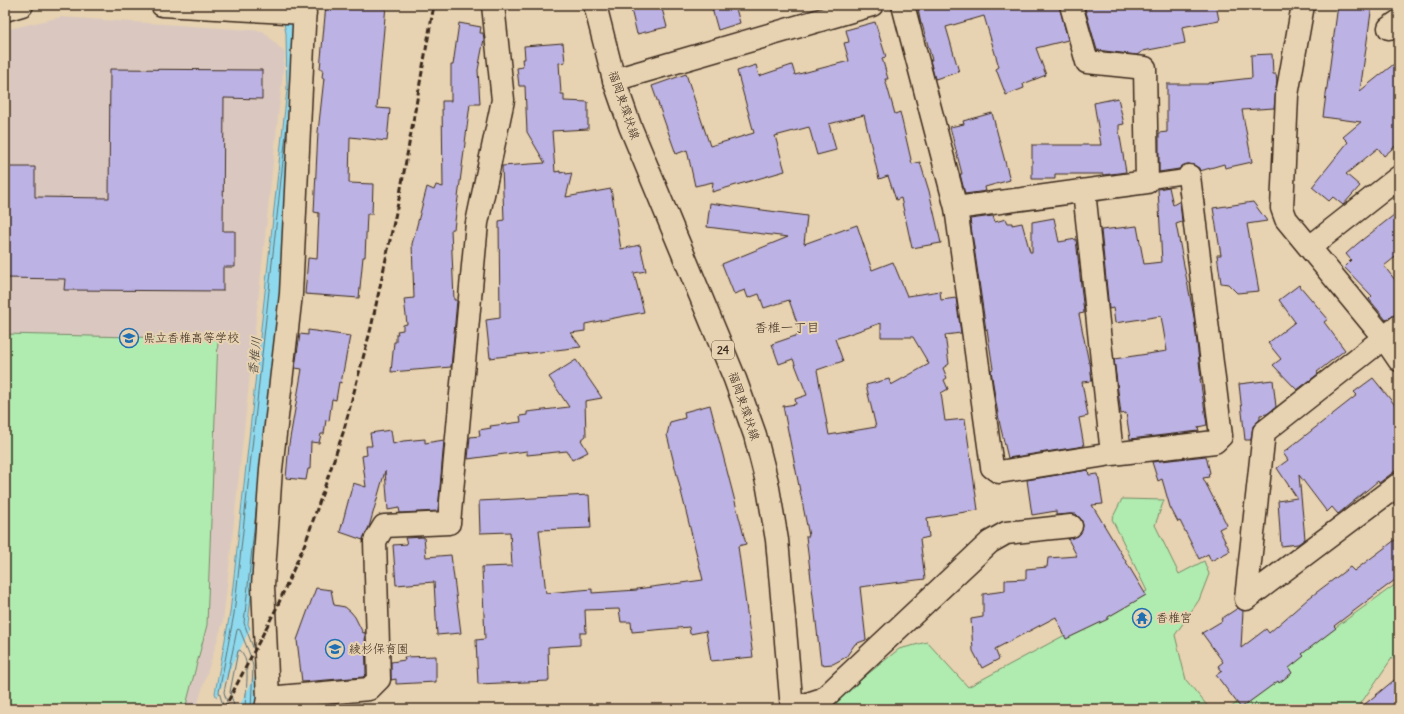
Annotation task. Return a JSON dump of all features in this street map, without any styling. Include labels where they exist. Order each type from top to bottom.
[{"type":"street","points":[[5,10],[22,5]]},
{"type":"street","points":[[162,5],[305,9],[291,294],[271,469],[263,586],[267,703],[369,689],[380,679],[375,541],[384,526],[449,523],[477,222],[503,100],[493,5]]},
{"type":"street","name":"福岡東環状線","points":[[595,5],[614,80],[632,132],[736,379],[755,435],[767,482],[778,540],[792,709]]},
{"type":"street","points":[[614,80],[872,5]]},
{"type":"street","points":[[904,5],[956,208],[992,467],[999,472],[1112,454],[1215,442],[1221,436],[1189,176]]},
{"type":"street","points":[[956,208],[1147,182],[1145,68],[1088,62],[1071,5]]},
{"type":"street","points":[[1303,5],[1286,96],[1282,208],[1286,219],[1310,247],[1391,332],[1399,360]]},
{"type":"street","points":[[1310,247],[1399,177]]},
{"type":"street","points":[[1084,191],[1112,454]]},
{"type":"street","points":[[1391,332],[1264,432],[1246,599],[1399,484]]},
{"type":"street","points":[[792,709],[823,699],[990,542],[1006,533],[1071,526]]},
{"type":"lane","points":[[1147,182],[1189,176]]},
{"type":"shaded area","name":"県立香椎高等学校","points":[[61,17],[263,31],[285,53],[223,622],[196,709],[5,709],[5,30]]},
{"type":"green space","points":[[5,334],[218,339],[207,625],[185,709],[5,709]]},
{"type":"green space","name":"香椎宮","points":[[1122,499],[1164,500],[1155,525],[1179,574],[1204,561],[1209,574],[1199,600],[1175,635],[1186,680],[1210,709],[824,709],[899,649],[927,642],[968,687],[1147,591],[1112,519]]},
{"type":"green space","points":[[1399,582],[1399,655],[1392,658],[1357,709],[1229,709],[1305,649]]},
{"type":"water","points":[[280,5],[293,5],[297,34],[282,306],[248,624],[259,652],[259,709],[221,709],[215,693],[230,613],[287,90],[286,33]]},
{"type":"pier","points":[[251,627],[263,660],[238,709],[218,709],[215,700]]},
{"type":"building","points":[[326,5],[386,5],[377,108],[390,109],[387,141],[350,137],[349,183],[373,184],[372,214],[367,214],[365,257],[363,257],[359,298],[305,294],[308,258],[317,259],[319,213],[314,212],[318,132],[324,78],[322,78],[323,69],[320,69]]},
{"type":"building","points":[[630,5],[661,5],[667,27],[637,34]]},
{"type":"building","points":[[711,5],[735,5],[740,23],[718,30]]},
{"type":"building","points":[[917,5],[1059,5],[1068,40],[1036,48],[1046,75],[1023,84],[1024,88],[1006,95],[996,69],[999,67],[984,16],[946,27],[959,72],[935,79],[930,60],[932,60]]},
{"type":"building","points":[[1084,5],[1216,5],[1219,20],[1182,27],[1185,43],[1143,51],[1137,55],[1097,50]]},
{"type":"building","points":[[1338,5],[1372,5],[1360,91],[1399,60],[1399,143],[1384,156],[1378,148],[1346,174],[1360,186],[1343,205],[1333,197],[1329,201],[1312,187],[1348,142],[1343,137],[1361,122],[1323,117]]},
{"type":"building","points":[[875,22],[886,57],[882,58],[888,79],[885,79],[895,114],[900,112],[912,164],[920,162],[929,191],[941,243],[912,248],[901,198],[896,200],[888,176],[879,179],[864,115],[829,124],[836,150],[817,155],[809,127],[775,136],[785,171],[712,192],[713,182],[695,186],[687,150],[676,154],[652,86],[686,74],[710,146],[754,133],[737,71],[756,65],[759,76],[792,65],[795,75],[849,61],[844,43],[849,42],[846,30]]},
{"type":"building","points":[[459,23],[481,27],[480,33],[483,33],[484,39],[478,70],[480,104],[470,104],[454,229],[451,229],[454,300],[457,300],[451,367],[391,372],[394,342],[396,342],[396,334],[398,334],[397,331],[403,330],[403,325],[407,324],[404,299],[414,298],[412,244],[427,187],[434,190],[436,185],[443,187],[442,101],[451,101],[451,65],[453,65]]},
{"type":"building","points":[[563,43],[565,62],[559,63],[561,94],[564,94],[564,101],[588,102],[588,129],[552,131],[555,172],[560,171],[560,173],[565,172],[566,174],[572,173],[566,197],[611,189],[621,249],[640,245],[646,271],[634,273],[644,312],[585,324],[585,331],[571,333],[581,347],[490,358],[486,320],[500,318],[499,221],[504,220],[502,166],[545,163],[527,132],[525,86],[519,86],[517,68],[523,67],[522,59],[525,59],[524,46]]},
{"type":"building","points":[[1272,54],[1273,74],[1276,74],[1277,82],[1274,108],[1242,110],[1252,162],[1225,168],[1224,164],[1200,171],[1199,168],[1194,165],[1188,164],[1179,169],[1159,172],[1159,133],[1167,132],[1167,84],[1208,84],[1252,78],[1251,55]]},
{"type":"building","points":[[110,69],[262,70],[262,99],[224,98],[223,231],[235,231],[235,267],[223,267],[223,291],[64,290],[65,279],[5,278],[5,167],[35,167],[35,197],[109,198]]},
{"type":"building","points":[[1118,98],[1124,124],[1119,125],[1119,131],[1126,172],[1103,175],[1055,174],[1055,179],[1032,179],[1032,145],[1101,145],[1094,103]]},
{"type":"building","points":[[992,113],[1010,180],[985,187],[986,191],[965,194],[960,174],[962,174],[950,127],[964,124],[963,121]]},
{"type":"building","points":[[1169,187],[1173,205],[1180,201],[1182,222],[1176,224],[1194,317],[1200,379],[1207,425],[1198,427],[1199,431],[1130,439],[1126,413],[1121,414],[1114,359],[1167,351],[1161,316],[1115,323],[1113,308],[1109,309],[1101,230],[1137,226],[1144,264],[1162,262],[1158,189]]},
{"type":"building","points":[[1253,202],[1267,221],[1247,224],[1259,291],[1237,293],[1228,284],[1221,283],[1217,255],[1221,255],[1213,208]]},
{"type":"building","points":[[710,203],[807,216],[804,244],[857,225],[872,270],[893,262],[907,296],[940,291],[941,300],[956,298],[961,333],[945,335],[949,364],[943,368],[947,378],[944,380],[948,389],[941,393],[945,421],[965,419],[978,510],[927,518],[929,537],[920,539],[925,579],[860,587],[866,640],[855,644],[846,657],[833,664],[821,665],[806,536],[809,536],[783,406],[796,404],[795,399],[807,395],[793,359],[779,364],[772,344],[801,334],[789,300],[764,308],[759,294],[748,298],[745,290],[734,294],[722,264],[788,237],[707,227]],"holes":[[[881,323],[881,337],[913,337],[929,364],[891,385],[889,379],[866,385],[876,427],[829,435],[817,370],[843,361],[835,339]]]},
{"type":"building","points":[[1399,211],[1399,254],[1384,266],[1399,285],[1399,312],[1386,320],[1369,299],[1372,296],[1344,267],[1351,260],[1346,254]]},
{"type":"building","points":[[993,216],[995,222],[1006,219],[1008,223],[1012,223],[1012,225],[1022,223],[1030,252],[1032,252],[1032,222],[1054,218],[1059,242],[1076,239],[1084,313],[1079,314],[1089,363],[1090,362],[1092,381],[1082,382],[1088,416],[1079,418],[1084,446],[1008,458],[995,397],[991,370],[993,369],[970,219]]},
{"type":"building","points":[[1299,285],[1328,319],[1324,322],[1345,350],[1297,390],[1273,365],[1281,359],[1268,343],[1295,322],[1279,300]]},
{"type":"building","points":[[308,330],[350,336],[341,383],[339,382],[336,400],[332,399],[329,421],[326,420],[324,434],[321,434],[319,443],[311,442],[310,469],[308,469],[306,480],[286,478],[289,444],[302,369],[295,368],[298,347],[300,334],[308,335]]},
{"type":"building","points":[[576,360],[602,398],[585,401],[586,436],[581,440],[588,452],[572,460],[567,451],[527,455],[527,451],[468,459],[470,437],[480,436],[479,430],[491,428],[490,426],[521,422],[520,416],[527,415],[527,412],[569,407],[549,377]]},
{"type":"building","points":[[1373,378],[1399,410],[1399,468],[1379,483],[1378,481],[1338,514],[1332,507],[1327,512],[1299,475],[1305,539],[1298,544],[1281,546],[1278,501],[1297,498],[1277,468],[1288,460],[1283,453],[1357,395],[1354,392]]},
{"type":"building","points":[[1273,380],[1276,407],[1267,414],[1260,415],[1260,419],[1253,426],[1251,440],[1245,440],[1239,384]]},
{"type":"building","points":[[710,405],[746,544],[738,546],[753,657],[711,661],[706,631],[690,634],[689,627],[632,632],[631,622],[621,622],[619,609],[585,610],[586,633],[580,633],[580,645],[548,647],[549,681],[478,684],[476,640],[485,639],[482,567],[512,566],[510,532],[480,533],[479,501],[589,495],[591,528],[539,530],[546,593],[592,589],[592,593],[637,590],[703,580],[667,435],[670,422],[685,418],[684,412]]},
{"type":"building","points":[[391,430],[393,444],[403,441],[425,439],[425,443],[444,440],[438,511],[400,513],[399,508],[388,510],[385,471],[369,527],[363,540],[340,532],[353,483],[366,487],[362,456],[367,455],[366,446],[372,446],[370,433]]},
{"type":"building","points":[[1206,456],[1210,473],[1208,474],[1209,477],[1203,478],[1227,525],[1219,529],[1230,551],[1211,561],[1208,554],[1199,559],[1180,521],[1178,522],[1170,507],[1162,479],[1158,481],[1152,462]]},
{"type":"building","points":[[1088,470],[1089,475],[1098,474],[1103,504],[1092,505],[1146,595],[1108,617],[1108,619],[1066,639],[1056,617],[995,649],[999,659],[982,668],[973,651],[971,619],[983,617],[983,594],[1005,591],[1005,580],[1026,579],[1026,569],[1047,567],[1048,558],[1077,556],[1068,539],[1078,536],[1082,531],[1083,525],[1081,519],[1076,514],[1056,515],[1056,511],[1032,515],[1027,480]]},
{"type":"building","points":[[424,537],[426,557],[451,555],[461,633],[437,635],[434,582],[396,585],[393,545],[407,544],[405,538]]},
{"type":"building","points":[[1399,537],[1399,577],[1334,626],[1336,628],[1302,654],[1304,656],[1289,668],[1292,673],[1279,683],[1278,681],[1241,708],[1216,675],[1222,671],[1218,666],[1223,662],[1202,633],[1222,621],[1221,619],[1238,608],[1243,611],[1241,648],[1266,629],[1269,633],[1309,598],[1350,567],[1354,571]]},
{"type":"building","points":[[316,588],[331,590],[334,605],[345,607],[351,612],[363,633],[365,632],[366,674],[363,677],[302,682],[297,640]]},
{"type":"building","points":[[436,656],[436,682],[396,684],[396,679],[391,680],[391,662],[405,660],[404,657]]},
{"type":"building","points":[[1399,676],[1399,709],[1359,709]]},
{"type":"railway","points":[[224,709],[276,609],[306,541],[343,433],[371,328],[400,194],[434,5]]},
{"type":"place","name":"県立香椎高等学校","points":[[129,338]]},
{"type":"place","name":"香椎宮","points":[[1142,618]]},
{"type":"place","name":"綾杉保育園","points":[[335,649]]},
{"type":"district","name":"香椎一丁目","points":[[787,327]]},
{"type":"water label","name":"香椎川","points":[[254,356]]}]
